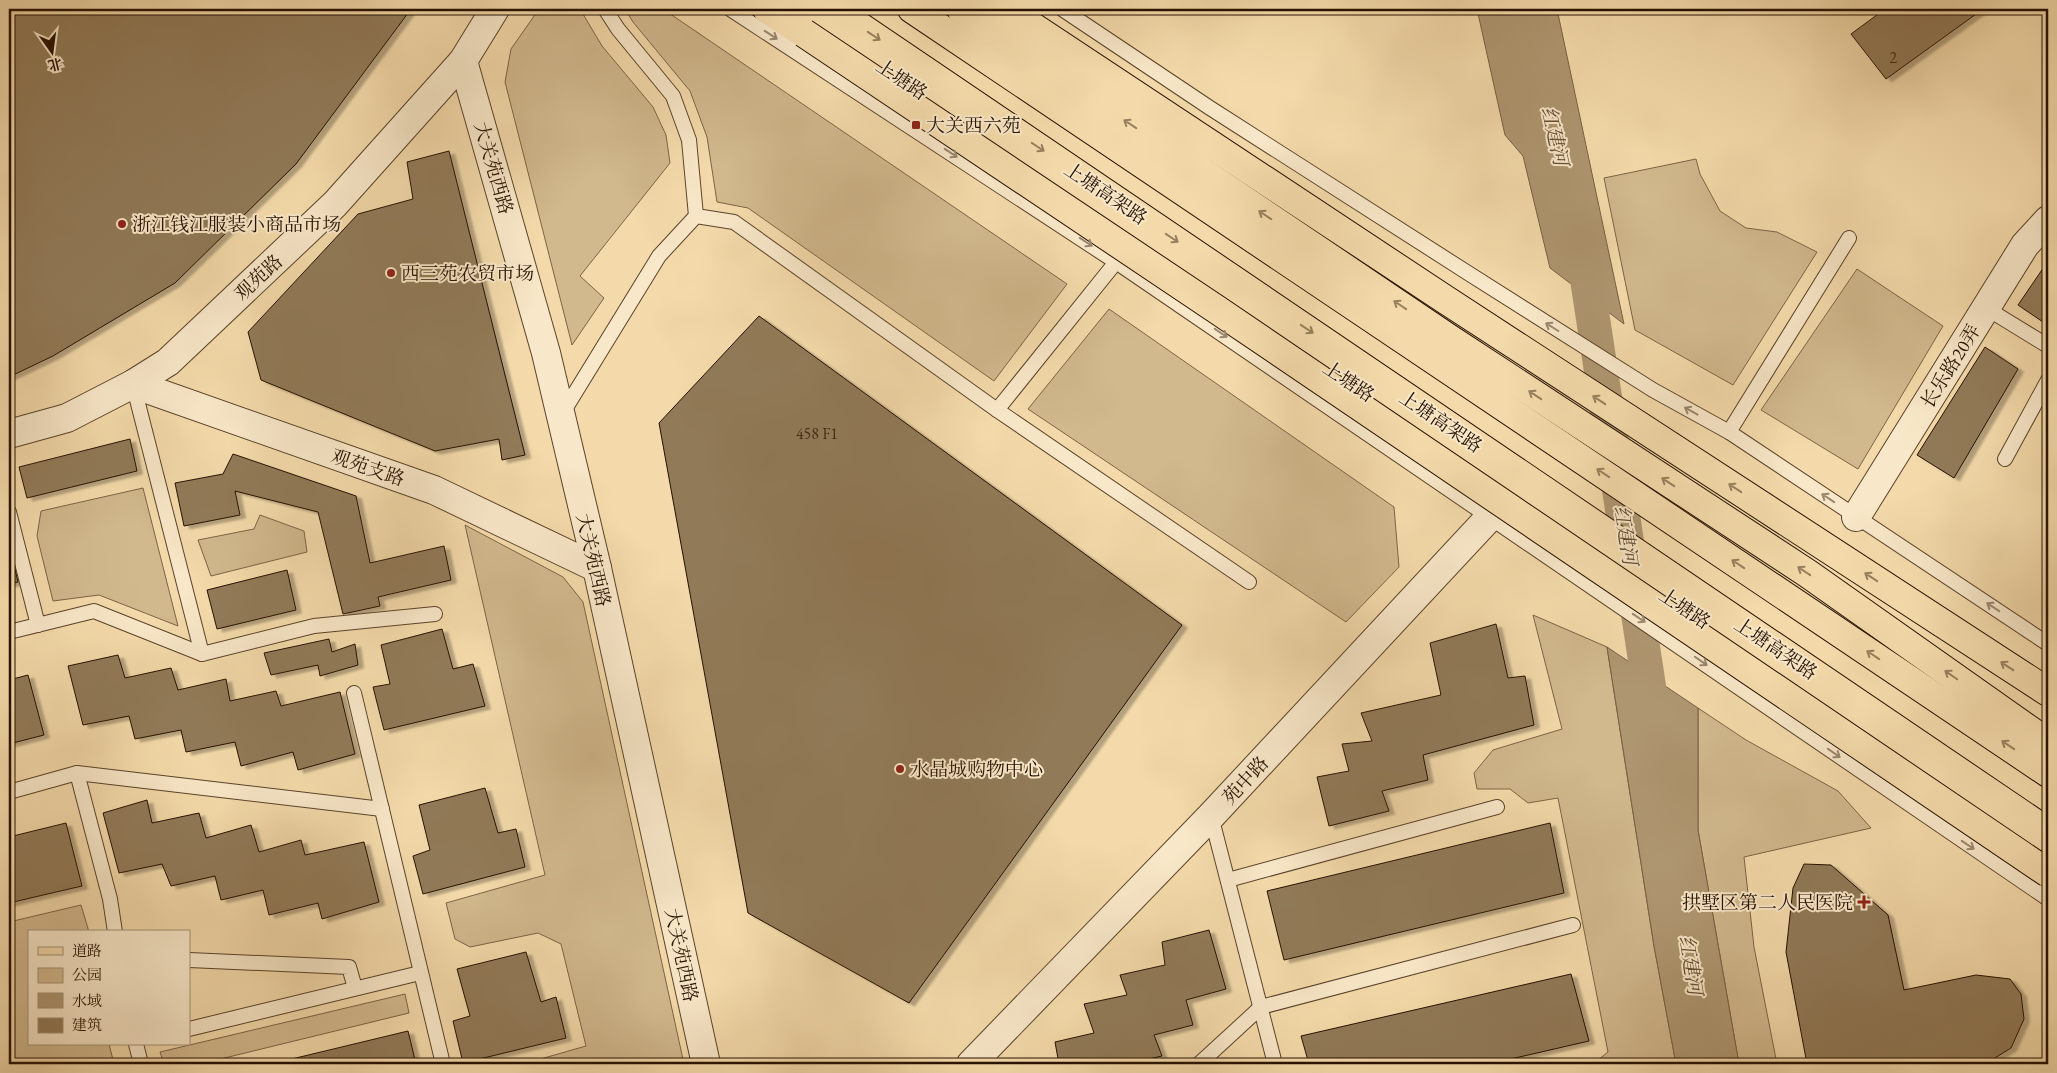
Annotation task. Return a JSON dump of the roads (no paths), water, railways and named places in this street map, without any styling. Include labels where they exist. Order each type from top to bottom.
[{"type":"main road","points":[[767,9],[1233,320],[2048,873]]},
{"type":"main road","name":"上塘路","points":[[799,9],[1610,556],[2048,856]]},
{"type":"main road","name":"上塘高架路","points":[[834,9],[2048,832]]},
{"type":"main road","points":[[912,9],[2048,773]]},
{"type":"main road","points":[[961,9],[1272,220],[1807,573],[2048,743]]},
{"type":"main road","points":[[1006,9],[1446,300],[2048,692]]},
{"type":"street","name":"观苑路","points":[[9,434],[68,418],[133,384],[168,362],[335,204],[463,60],[495,9]]},
{"type":"street","name":"大关苑西路","points":[[463,60],[546,353],[597,568],[706,1064]]},
{"type":"street","name":"长乐路20弄","points":[[1856,516],[2025,245],[2048,220]]},
{"type":"street","name":"观苑支路","points":[[133,384],[434,490],[597,568]]},
{"type":"street","name":"苑中路","points":[[971,1064],[1211,816],[1514,491]]},
{"type":"lane","points":[[561,416],[659,256],[696,216],[689,140],[673,96],[618,29],[605,9]]},
{"type":"lane","points":[[730,9],[1116,262],[2048,899]]},
{"type":"lane","points":[[1062,9],[1210,108],[1468,273],[1653,390],[1729,432],[2048,644]]},
{"type":"lane","points":[[696,216],[734,222],[997,410],[1249,582]]},
{"type":"lane","points":[[1729,432],[1849,238]]},
{"type":"lane","points":[[997,410],[1116,262]]},
{"type":"lane","points":[[1986,308],[2048,346]]},
{"type":"lane","points":[[2005,459],[2048,380]]},
{"type":"lane","points":[[133,384],[202,654]]},
{"type":"lane","points":[[9,512],[38,625]]},
{"type":"lane","points":[[9,632],[94,611],[202,654],[314,626],[435,614]]},
{"type":"lane","points":[[354,693],[443,1064]]},
{"type":"lane","points":[[9,792],[77,773],[382,809]]},
{"type":"lane","points":[[77,773],[110,899],[115,930]]},
{"type":"lane","points":[[1228,880],[1497,807]]},
{"type":"lane","points":[[1211,816],[1275,1064]]},
{"type":"lane","points":[[1199,1064],[1261,1007],[1573,925]]},
{"type":"lane","points":[[190,960],[349,966],[354,988]]},
{"type":"lane","points":[[190,1029],[420,973]]},
{"type":"lane","points":[[136,1046],[140,1064]]},
{"type":"water","points":[[1477,9],[1557,9],[1624,324],[1550,268],[1523,156],[1505,135]]},
{"type":"water","points":[[1607,647],[1698,708],[1698,830],[1739,1064],[1676,1064],[1654,946]]},
{"type":"waterway","name":"红建河","points":[[1583,253],[1654,719]]},
{"type":"place","name":"大关西六苑","points":[[916,125]]},
{"type":"place","name":"浙江钱江服装小商品市场","points":[[122,224]]},
{"type":"place","name":"西三苑农贸市场","points":[[391,273]]},
{"type":"place","name":"水晶城购物中心","points":[[900,769]]},
{"type":"place","name":"拱墅区第二人民医院","points":[[1864,902]]}]
